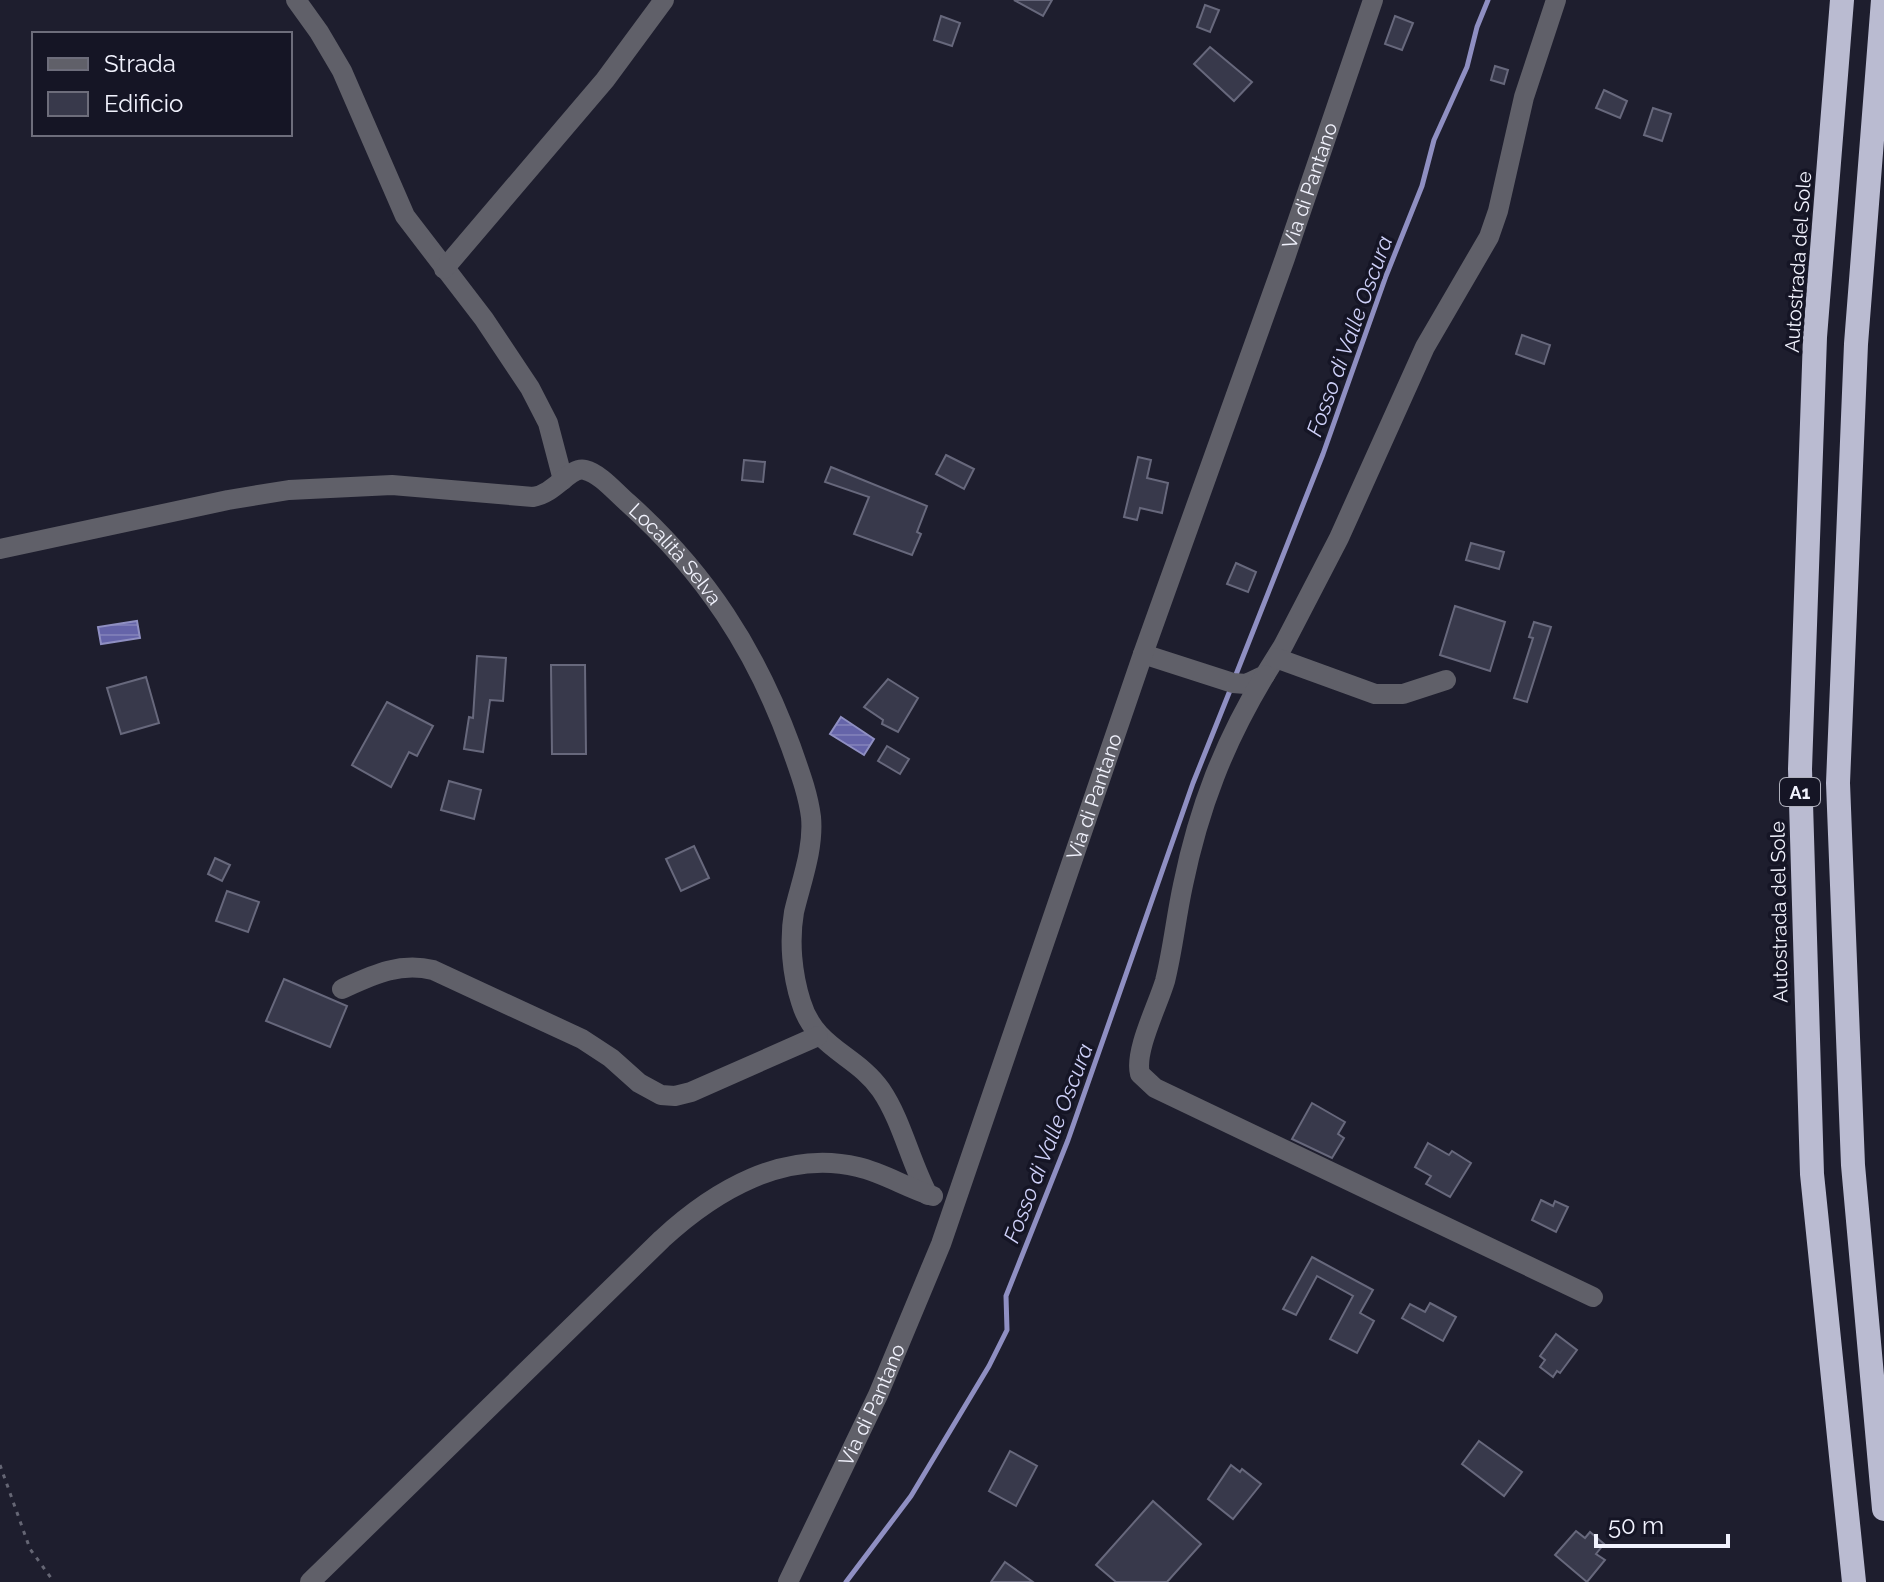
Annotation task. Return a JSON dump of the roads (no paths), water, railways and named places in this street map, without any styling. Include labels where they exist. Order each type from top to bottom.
[{"type":"highway","name":"Autostrada del Sole","points":[[1842,0],[1815,337],[1800,769],[1812,1174],[1854,1582]]},
{"type":"highway","name":"A1","points":[[1883,0],[1856,344],[1838,783],[1853,1165],[1884,1509]]},
{"type":"street","points":[[296,0],[342,71],[398,205],[415,232],[492,330],[530,388],[548,423],[563,480]]},
{"type":"street","points":[[444,269],[605,80],[664,0]]},
{"type":"street","name":"Via di Pantano","points":[[788,1582],[898,1349],[956,1201],[1143,654],[1285,258],[1373,0]]},
{"type":"street","points":[[1556,0],[1521,108],[1489,237],[1425,347],[1333,551],[1226,745],[1203,806],[1182,886],[1166,975],[1138,1060],[1140,1074],[1155,1088],[1593,1297]]},
{"type":"street","name":"Località Selva","points":[[0,549],[280,491],[392,485],[533,497],[547,493],[578,469],[593,473],[668,540],[697,572],[747,648],[773,700],[804,784],[810,810],[811,835],[794,915],[792,949],[801,1004],[818,1036],[859,1067],[878,1086],[891,1107],[928,1195]]},
{"type":"street","points":[[1143,654],[1233,683],[1246,684],[1271,667],[1375,694],[1403,694],[1446,680]]},
{"type":"street","points":[[342,989],[380,972],[400,967],[433,970],[582,1039],[602,1051],[639,1083],[668,1096],[691,1092],[818,1036]]},
{"type":"street","points":[[310,1582],[662,1239],[724,1192],[785,1167],[829,1163],[867,1169],[928,1195],[956,1201]]},
{"type":"waterway","name":"Fosso di Valle Oscura","points":[[1235,677],[1323,454],[1386,276],[1422,186],[1434,140],[1467,67],[1477,27],[1488,0]]},
{"type":"waterway","name":"Fosso di Valle Oscura","points":[[846,1582],[911,1496],[989,1366],[1007,1330],[1006,1296],[1068,1140],[1193,783],[1231,688]]}]
